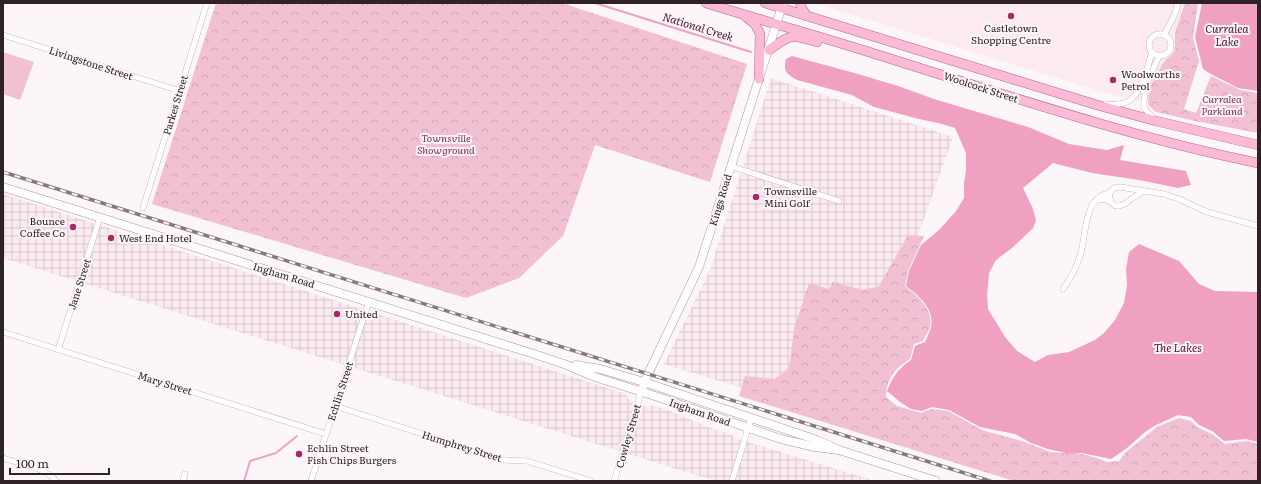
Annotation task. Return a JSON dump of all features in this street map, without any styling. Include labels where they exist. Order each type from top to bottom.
[{"type":"main road","name":"Woolcock Street","points":[[706,3],[777,23],[1086,120],[1160,140],[1258,163]]},
{"type":"main road","name":"Woolcock Street","points":[[765,3],[782,6],[807,16],[1097,105],[1156,121],[1258,145]]},
{"type":"main road","points":[[800,3],[807,16]]},
{"type":"main road","name":"Kings Road","points":[[641,392],[644,382],[699,267],[782,6]]},
{"type":"main road","points":[[742,14],[755,24],[760,34],[759,79]]},
{"type":"main road","points":[[768,50],[786,39],[795,36],[827,45],[870,52]]},
{"type":"main road","name":"Ingham Road","points":[[3,187],[369,301],[564,364],[595,377],[794,443],[839,450]]},
{"type":"main road","name":"Ingham Road","points":[[564,364],[600,369],[644,382],[817,440],[839,450],[936,481]]},
{"type":"street","name":"Parkes Street","points":[[143,208],[207,3]]},
{"type":"street","points":[[1164,35],[1175,14],[1178,3]]},
{"type":"street","points":[[1097,105],[1121,104],[1132,99],[1140,87],[1152,52],[1149,44],[1152,38],[1158,34],[1164,35],[1170,40],[1171,48],[1166,54],[1159,56],[1152,52]]},
{"type":"street","name":"Livingstone Street","points":[[3,35],[180,91]]},
{"type":"street","points":[[1156,121],[1144,108],[1143,96],[1159,56]]},
{"type":"street","points":[[730,166],[840,201]]},
{"type":"street","points":[[1111,202],[1109,196],[1111,190],[1117,187],[1164,194],[1207,212],[1258,226]]},
{"type":"street","points":[[1123,188],[1129,195],[1127,202]]},
{"type":"street","points":[[1097,199],[1107,200],[1116,206],[1119,206],[1144,192]]},
{"type":"street","points":[[1063,289],[1071,278],[1081,252],[1084,230],[1089,211],[1097,199],[1104,194],[1110,193]]},
{"type":"street","name":"Jane Street","points":[[58,350],[100,217]]},
{"type":"street","name":"Echlin Street","points":[[311,481],[369,301]]},
{"type":"street","name":"Mary Street","points":[[3,332],[326,434]]},
{"type":"street","name":"Cowley Street","points":[[614,481],[641,392]]},
{"type":"street","name":"Humphrey Street","points":[[335,406],[504,460],[527,462],[590,481]]},
{"type":"street","points":[[732,481],[751,418]]},
{"type":"street","points":[[3,458],[44,471],[54,477],[56,481]]},
{"type":"street","points":[[183,481],[185,474]]},
{"type":"shaded area","points":[[814,3],[1184,3],[1181,54],[1164,107],[1109,94]]},
{"type":"shaded area","points":[[771,78],[953,137],[852,422],[664,364],[710,270]]},
{"type":"shaded area","points":[[3,194],[626,394],[629,400],[648,407],[653,405],[670,411],[708,427],[732,435],[735,438],[875,481],[715,481],[3,258]]},
{"type":"green space","name":"Townsville Showground","points":[[216,3],[562,3],[747,64],[710,182],[595,145],[563,236],[519,278],[466,298],[152,204]]},
{"type":"green space","name":"Curralea Parkland","points":[[1185,3],[1198,3],[1193,38],[1199,61],[1184,109],[1196,113],[1211,76],[1240,90],[1258,93],[1258,133],[1156,112],[1148,105],[1150,87],[1163,63],[1174,52],[1175,33]]},
{"type":"green space","points":[[3,52],[34,62],[20,100],[3,94]]},
{"type":"green space","points":[[908,235],[924,236],[908,271],[905,286],[924,304],[931,320],[929,329],[923,341],[914,344],[910,359],[896,370],[888,384],[886,397],[897,406],[921,413],[931,409],[948,411],[982,430],[1025,442],[1050,452],[1082,454],[1107,462],[1119,461],[1126,452],[1157,427],[1179,418],[1191,421],[1197,427],[1212,434],[1225,444],[1248,441],[1258,444],[1258,481],[1014,481],[739,396],[745,376],[775,379],[789,368],[794,329],[809,283],[829,289],[833,282],[863,290],[879,286]]},
{"type":"water","name":"Curralea Lake","points":[[1202,3],[1258,3],[1258,91],[1238,88],[1203,69],[1195,37]]},
{"type":"water","name":"The Lakes","points":[[792,56],[898,86],[937,100],[1028,127],[1069,144],[1107,150],[1124,145],[1120,160],[1186,171],[1191,185],[1178,188],[1092,173],[1053,163],[1023,188],[1033,209],[1036,221],[1033,228],[1012,248],[996,260],[989,273],[987,296],[988,309],[1005,337],[1017,351],[1035,362],[1048,355],[1069,352],[1095,340],[1104,333],[1115,320],[1124,303],[1127,285],[1126,269],[1129,252],[1139,244],[1179,261],[1199,284],[1215,291],[1258,292],[1258,442],[1246,439],[1224,441],[1212,431],[1199,425],[1191,417],[1178,415],[1145,432],[1127,448],[1111,459],[1082,453],[1071,454],[1048,449],[1031,443],[1015,434],[980,427],[949,410],[932,407],[922,411],[911,409],[900,402],[887,391],[896,373],[911,360],[915,346],[925,342],[931,329],[932,320],[931,314],[925,304],[906,286],[909,271],[921,245],[939,230],[956,211],[964,198],[966,153],[955,128],[874,107],[852,95],[797,80],[790,76],[785,69],[786,59]]},
{"type":"waterway","name":"National Creek","points":[[595,3],[751,52]]},
{"type":"waterway","points":[[244,481],[250,461],[276,453],[297,436]]},
{"type":"railway","points":[[3,172],[990,481]]},
{"type":"place","name":"Castletown Shopping Centre","points":[[1011,16]]},
{"type":"place","name":"Woolworths Petrol","points":[[1113,80]]},
{"type":"place","name":"Townsville Mini Golf","points":[[756,197]]},
{"type":"place","name":"Bounce Coffee Co","points":[[73,227]]},
{"type":"place","name":"West End Hotel","points":[[111,238]]},
{"type":"place","name":"United","points":[[337,314]]},
{"type":"place","name":"Echlin Street Fish Chips Burgers","points":[[299,454]]}]
